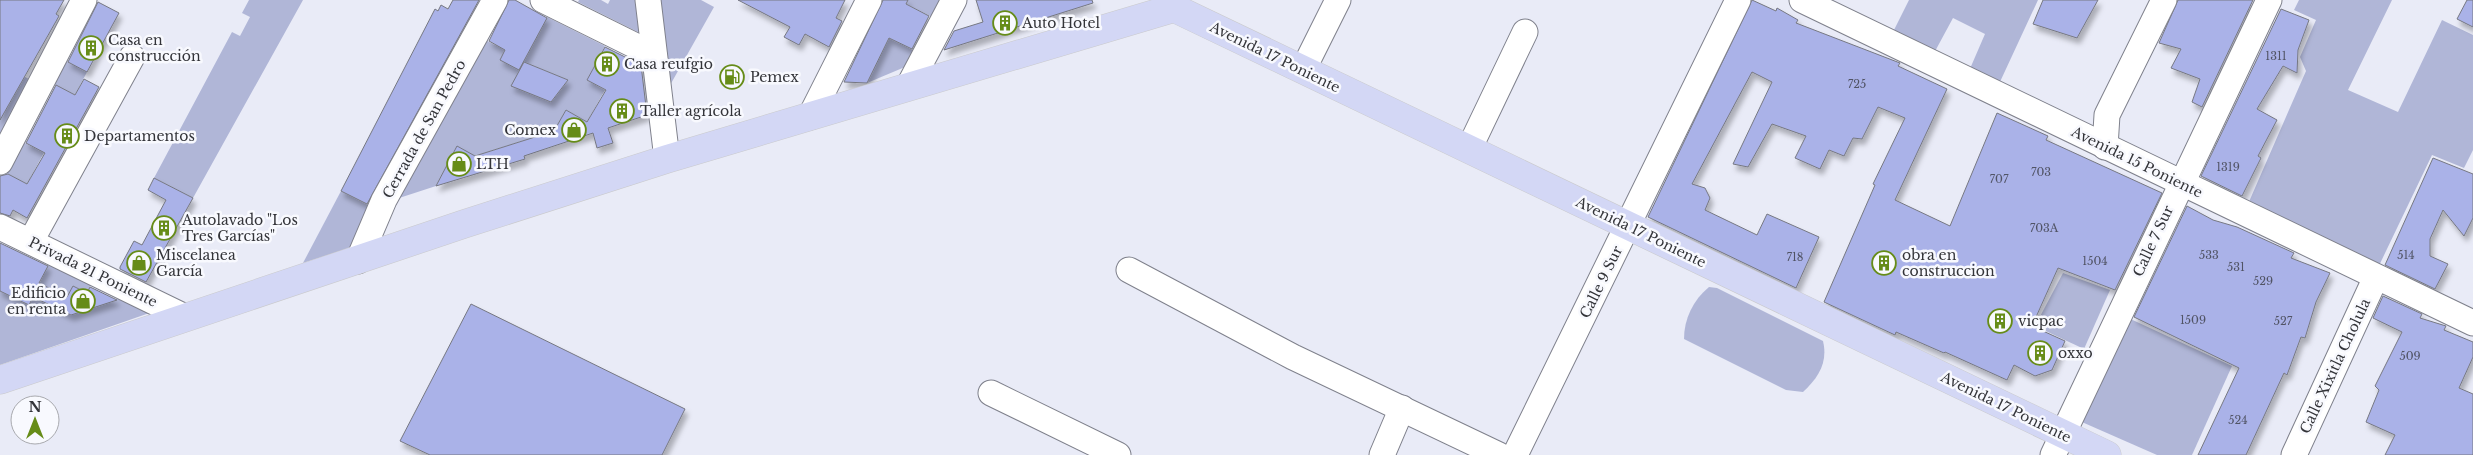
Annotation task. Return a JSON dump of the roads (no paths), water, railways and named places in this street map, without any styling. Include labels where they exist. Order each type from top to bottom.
[{"type":"main road","points":[[0,380],[667,159],[1176,4]]},
{"type":"main road","name":"Avenida 17 Poniente","points":[[1176,4],[1303,70],[1629,226],[2058,444],[2107,455]]},
{"type":"street","points":[[0,162],[84,0]]},
{"type":"street","name":"Cerrada de San Pedro","points":[[358,261],[384,200],[495,0]]},
{"type":"street","points":[[543,0],[654,54]]},
{"type":"street","points":[[648,0],[667,159]]},
{"type":"street","points":[[810,117],[869,0]]},
{"type":"street","points":[[908,87],[954,0]]},
{"type":"street","points":[[1303,70],[1338,0]]},
{"type":"street","name":"Calle 9 Sur","points":[[1516,455],[1738,0]]},
{"type":"street","name":"Avenida 15 Poniente","points":[[1802,0],[2473,323]]},
{"type":"street","points":[[2105,147],[2107,115],[2164,0]]},
{"type":"street","name":"Calle 7 Sur","points":[[2058,444],[2180,183],[2269,0]]},
{"type":"street","points":[[1469,149],[1525,32]]},
{"type":"street","points":[[31,240],[132,57]]},
{"type":"street","points":[[2082,136],[2107,115]]},
{"type":"street","name":"Privada 21 Poniente","points":[[0,227],[31,240],[186,317]]},
{"type":"street","points":[[1129,270],[1293,357],[1499,455]]},
{"type":"street","name":"Calle Xixitla Cholula","points":[[2294,455],[2376,277]]},
{"type":"street","points":[[991,393],[1118,455]]},
{"type":"street","points":[[1382,455],[1402,408]]},
{"type":"place","name":"Auto Hotel","points":[[1005,23]]},
{"type":"place","name":"Casa en construcción","points":[[91,48]]},
{"type":"place","name":"Casa reufgio","points":[[607,64]]},
{"type":"place","name":"Pemex","points":[[732,77]]},
{"type":"place","name":"Taller agrícola","points":[[622,111]]},
{"type":"place","name":"Comex","points":[[574,130]]},
{"type":"place","name":"Departamentos","points":[[67,136]]},
{"type":"place","name":"LTH","points":[[459,164]]},
{"type":"place","name":"Autolavado \"Los Tres Garcías\"","points":[[164,228]]},
{"type":"place","name":"Miscelanea García","points":[[139,263]]},
{"type":"place","name":"obra en construccion","points":[[1884,263]]},
{"type":"place","name":"Edificio en renta","points":[[83,301]]},
{"type":"place","name":"vicpac","points":[[2000,321]]},
{"type":"place","name":"oxxo","points":[[2040,353]]}]
